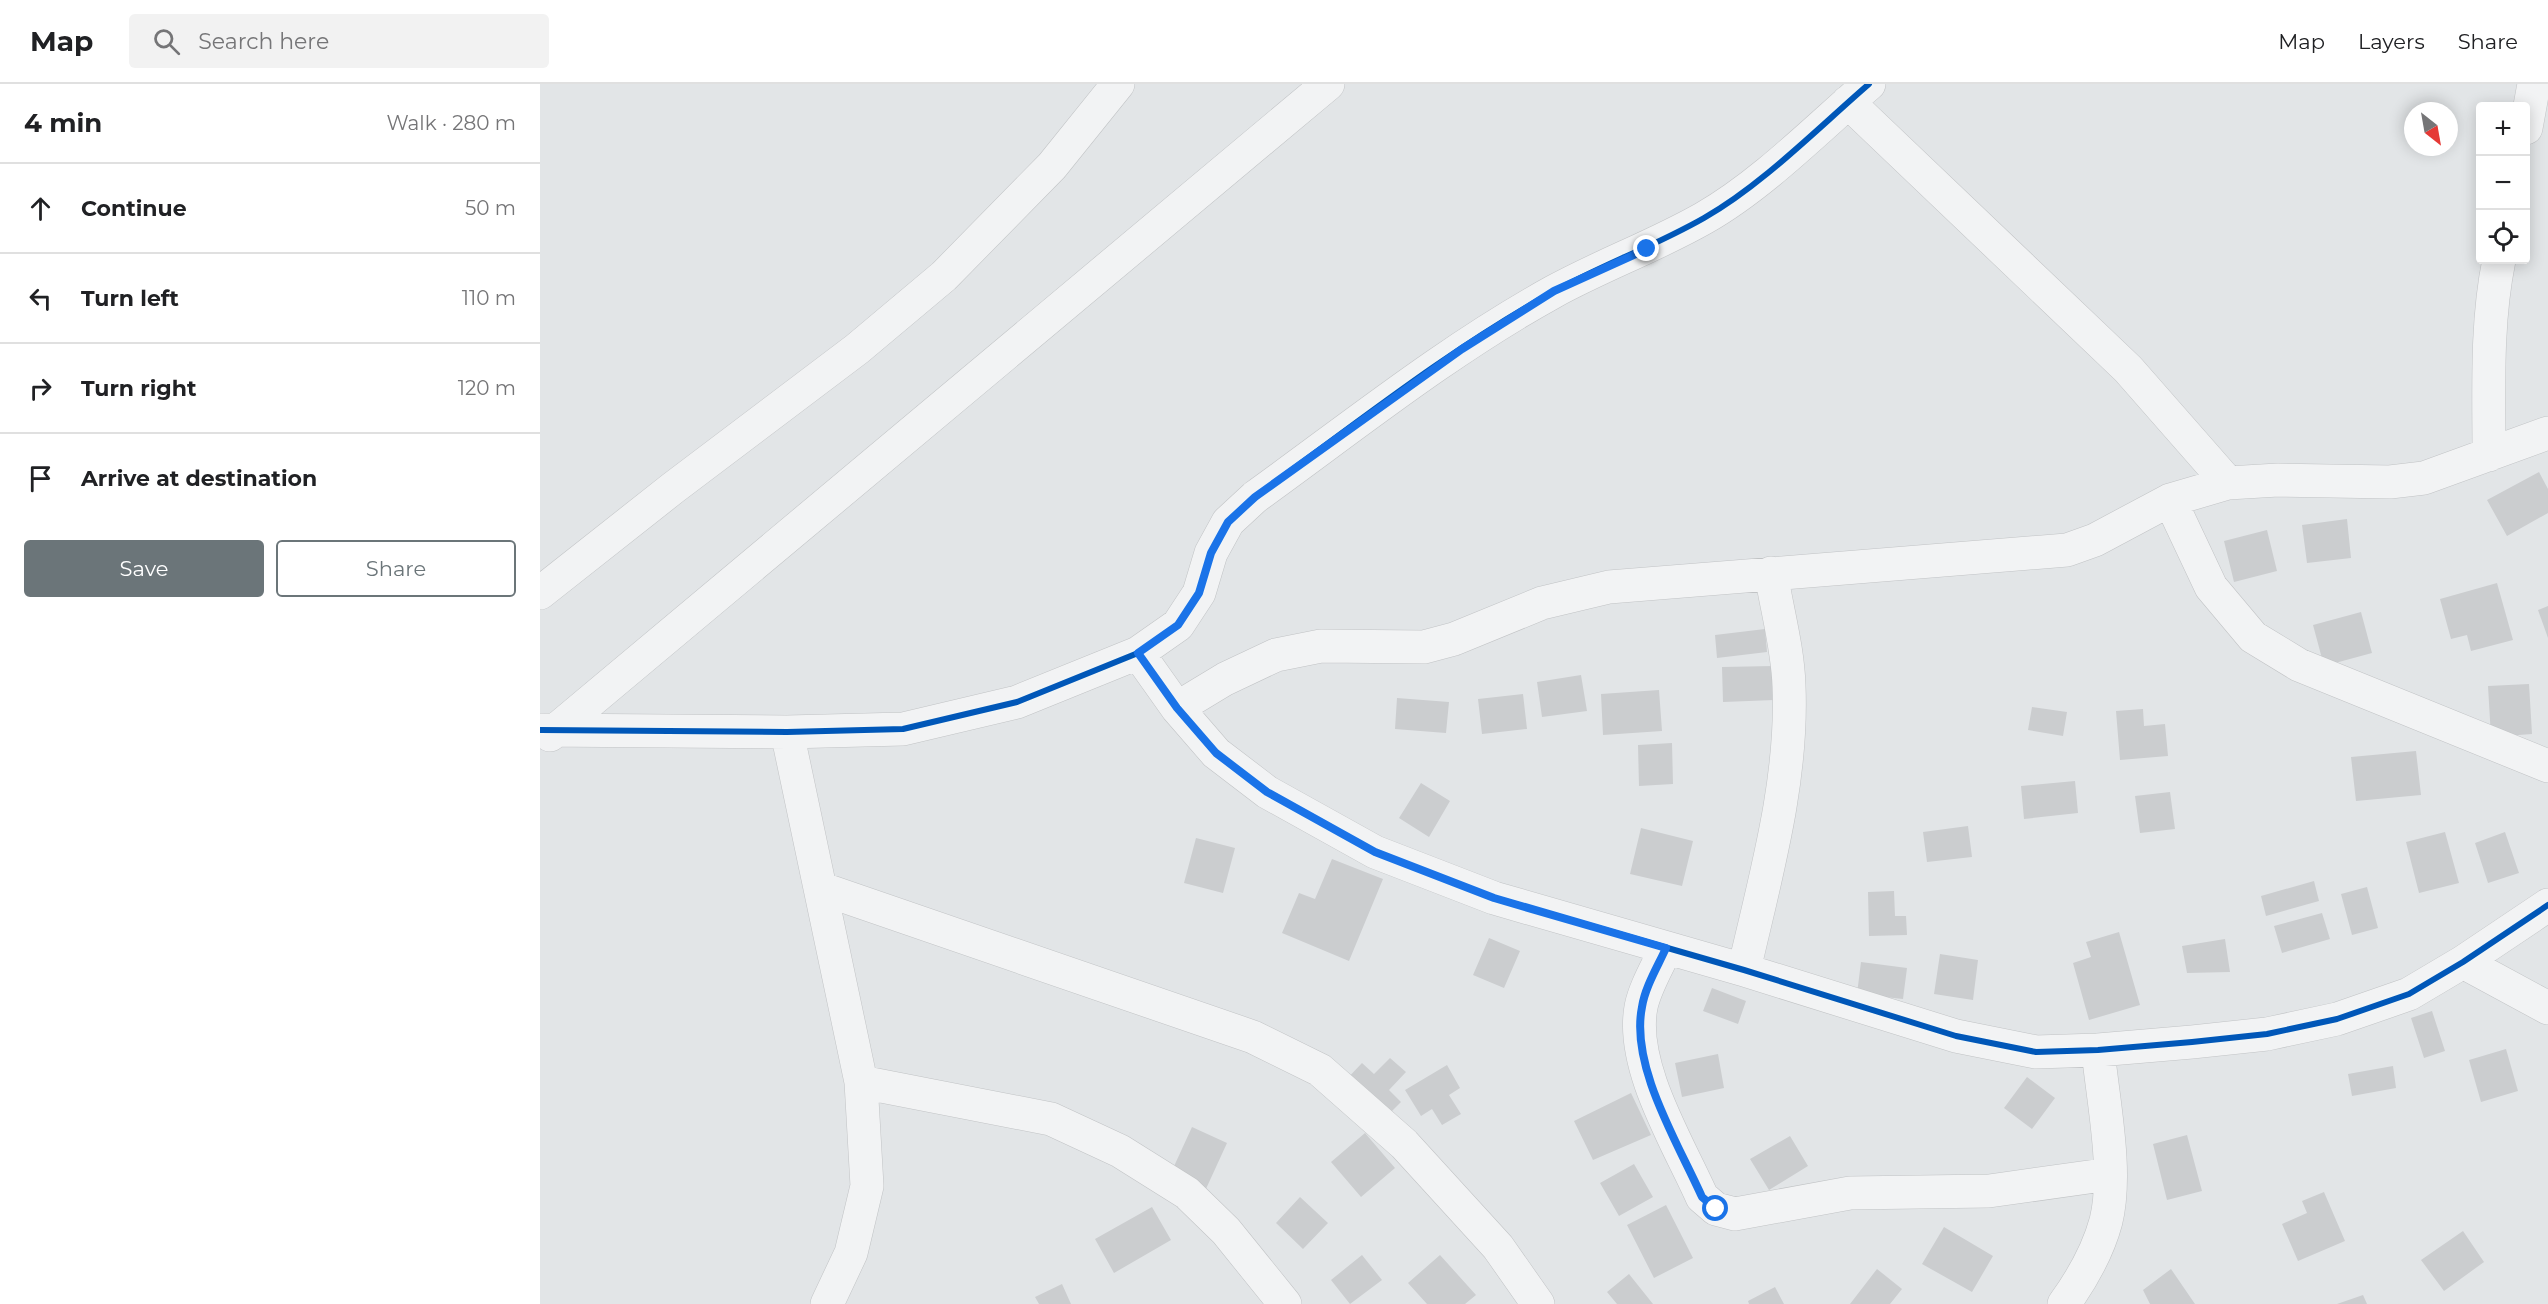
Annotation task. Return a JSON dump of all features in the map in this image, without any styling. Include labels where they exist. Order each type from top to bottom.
[{"type":"street","points":[[540,593],[664,495],[857,349],[944,276],[1052,166],[1118,84]]},
{"type":"street","points":[[545,735],[1328,84]]},
{"type":"street","points":[[2530,106],[2534,84]]},
{"type":"street","points":[[545,735],[903,729],[1017,702],[1138,653],[1178,625],[1199,593],[1211,553],[1228,522],[1255,497],[1462,349],[1554,291],[1647,249],[1706,217],[1757,180],[1858,93],[2128,369],[2228,483]]},
{"type":"street","points":[[2489,455],[2490,348],[2498,264]]},
{"type":"street","points":[[1177,708],[1226,679],[1276,655],[1321,646],[1424,647],[1454,639],[1542,603],[1609,587],[2067,550],[2095,540],[2170,500],[2228,483],[2278,480],[2390,482],[2424,478],[2548,433]]},
{"type":"street","points":[[2170,500],[2211,587],[2253,637],[2299,665],[2548,766]]},
{"type":"street","points":[[1744,970],[1781,797],[1789,724],[1789,684],[1771,573]]},
{"type":"street","points":[[1138,653],[1177,708],[1216,753],[1267,792],[1375,852],[1494,898],[1744,970],[1956,1036],[2036,1052],[2098,1050],[2267,1034],[2337,1019],[2409,994],[2463,962],[2548,905]]},
{"type":"street","points":[[787,732],[861,1082],[867,1186],[851,1253],[826,1304]]},
{"type":"street","points":[[820,888],[1253,1037],[1320,1070],[1404,1144],[1498,1247],[1538,1304]]},
{"type":"street","points":[[1666,948],[1642,1006],[1639,1041],[1655,1094],[1702,1197],[1716,1209],[1735,1214],[1850,1193],[1989,1191],[2110,1174]]},
{"type":"street","points":[[2463,962],[2548,1008]]},
{"type":"street","points":[[2069,1302],[2087,1271],[2106,1221],[2110,1174],[2098,1050]]},
{"type":"street","points":[[861,1082],[1051,1119],[1120,1151],[1195,1201],[1226,1231],[1285,1304]]},
{"type":"building","points":[[2539,472],[2548,489],[2548,513],[2507,536],[2487,500]]},
{"type":"building","points":[[2347,519],[2351,558],[2307,563],[2302,525]]},
{"type":"building","points":[[2267,530],[2277,571],[2234,582],[2224,541]]},
{"type":"building","points":[[2497,583],[2513,640],[2471,651],[2467,635],[2451,639],[2440,599]]},
{"type":"building","points":[[2548,606],[2548,638],[2538,610]]},
{"type":"building","points":[[2361,612],[2372,653],[2324,666],[2313,625]]},
{"type":"building","points":[[1765,629],[1767,652],[1717,658],[1715,635]]},
{"type":"building","points":[[1773,666],[1774,700],[1723,702],[1722,667]]},
{"type":"building","points":[[1581,675],[1587,711],[1542,717],[1537,682]]},
{"type":"building","points":[[2529,684],[2532,734],[2491,737],[2488,686]]},
{"type":"building","points":[[1659,690],[1662,731],[1603,735],[1601,694]]},
{"type":"building","points":[[1523,694],[1527,729],[1482,734],[1478,699]]},
{"type":"building","points":[[1397,698],[1449,702],[1446,733],[1395,729]]},
{"type":"building","points":[[2032,707],[2067,712],[2063,736],[2028,730]]},
{"type":"building","points":[[2143,709],[2144,726],[2165,724],[2168,756],[2120,760],[2116,711]]},
{"type":"building","points":[[1672,743],[1673,784],[1639,786],[1638,745]]},
{"type":"building","points":[[2416,751],[2421,795],[2356,801],[2351,757]]},
{"type":"building","points":[[2075,781],[2078,813],[2024,819],[2021,786]]},
{"type":"building","points":[[1421,783],[1450,801],[1429,837],[1399,818]]},
{"type":"building","points":[[2170,792],[2175,829],[2140,833],[2135,796]]},
{"type":"building","points":[[1968,826],[1972,857],[1927,862],[1923,832]]},
{"type":"building","points":[[1641,828],[1693,841],[1682,886],[1630,874]]},
{"type":"building","points":[[2445,832],[2459,883],[2419,893],[2406,842]]},
{"type":"building","points":[[2505,832],[2519,873],[2488,883],[2475,843]]},
{"type":"building","points":[[1196,838],[1235,848],[1223,893],[1184,883]]},
{"type":"building","points":[[1332,859],[1383,879],[1349,961],[1282,933],[1299,893],[1315,899]]},
{"type":"building","points":[[2314,881],[2319,901],[2266,916],[2261,896]]},
{"type":"building","points":[[2367,887],[2378,928],[2352,935],[2341,894]]},
{"type":"building","points":[[1894,891],[1895,916],[1906,916],[1907,935],[1869,936],[1868,892]]},
{"type":"building","points":[[2322,913],[2330,939],[2282,953],[2274,926]]},
{"type":"building","points":[[2119,932],[2140,1005],[2089,1020],[2073,963],[2091,957],[2086,942]]},
{"type":"building","points":[[1489,938],[1520,951],[1504,988],[1473,975]]},
{"type":"building","points":[[2225,939],[2230,972],[2187,973],[2182,946]]},
{"type":"building","points":[[1940,954],[1978,960],[1973,1000],[1934,994]]},
{"type":"building","points":[[1861,962],[1907,968],[1903,999],[1857,994]]},
{"type":"building","points":[[1712,988],[1746,1001],[1738,1024],[1703,1011]]},
{"type":"building","points":[[2432,1011],[2445,1051],[2424,1058],[2411,1018]]},
{"type":"building","points":[[2506,1049],[2518,1091],[2481,1102],[2469,1060]]},
{"type":"building","points":[[1718,1054],[1724,1088],[1682,1097],[1675,1063]]},
{"type":"building","points":[[1390,1058],[1406,1072],[1389,1090],[1401,1102],[1383,1120],[1343,1083],[1362,1063],[1374,1074]]},
{"type":"building","points":[[1447,1065],[1460,1088],[1449,1095],[1461,1114],[1442,1125],[1432,1109],[1421,1116],[1405,1090]]},
{"type":"building","points":[[2393,1066],[2396,1088],[2352,1096],[2348,1074]]},
{"type":"building","points":[[2027,1077],[2055,1098],[2032,1129],[2004,1108]]},
{"type":"building","points":[[1631,1093],[1651,1135],[1593,1160],[1574,1121]]},
{"type":"building","points":[[1192,1127],[1227,1143],[1205,1191],[1170,1175]]},
{"type":"building","points":[[1365,1133],[1395,1168],[1361,1197],[1331,1162]]},
{"type":"building","points":[[2187,1135],[2202,1191],[2167,1200],[2153,1144]]},
{"type":"building","points":[[1790,1136],[1808,1166],[1769,1190],[1750,1159]]},
{"type":"building","points":[[1634,1164],[1653,1197],[1619,1216],[1600,1183]]},
{"type":"building","points":[[2324,1192],[2345,1241],[2298,1261],[2282,1224],[2307,1213],[2302,1201]]},
{"type":"building","points":[[1300,1197],[1328,1223],[1303,1249],[1276,1223]]},
{"type":"building","points":[[1666,1205],[1693,1258],[1654,1278],[1627,1225]]},
{"type":"building","points":[[1152,1207],[1171,1240],[1114,1273],[1095,1239]]},
{"type":"building","points":[[1944,1227],[1993,1256],[1972,1292],[1922,1264]]},
{"type":"building","points":[[2463,1231],[2484,1262],[2444,1291],[2421,1260]]},
{"type":"building","points":[[1362,1255],[1382,1280],[1350,1304],[1331,1280]]},
{"type":"building","points":[[1440,1255],[1476,1295],[1465,1304],[1427,1304],[1408,1283]]},
{"type":"building","points":[[1877,1269],[1902,1289],[1890,1304],[1850,1304]]},
{"type":"building","points":[[2171,1269],[2195,1304],[2150,1304],[2143,1290]]},
{"type":"building","points":[[1629,1274],[1653,1304],[1617,1304],[1607,1292]]},
{"type":"building","points":[[1062,1284],[1071,1304],[1039,1304],[1035,1297]]},
{"type":"building","points":[[1775,1287],[1784,1304],[1749,1304],[1748,1301]]},
{"type":"building","points":[[2363,1295],[2367,1304],[2337,1304]]},
{"type":"cycle path","points":[[540,730],[787,732],[903,729],[1017,702],[1138,653],[1178,625],[1199,593],[1211,553],[1228,522],[1255,497],[1401,390],[1514,315],[1572,282],[1667,238],[1726,205],[1768,173],[1869,84]]},
{"type":"cycle path","points":[[1138,653],[1177,708],[1216,753],[1267,792],[1375,852],[1494,898],[1744,970],[1956,1036],[2036,1052],[2098,1050],[2267,1034],[2337,1019],[2409,994],[2463,962],[2548,905]]},
{"type":"route","points":[[1647,249],[1554,291],[1462,349],[1255,497],[1228,522],[1211,553],[1199,593],[1178,625],[1138,653],[1177,708],[1216,753],[1267,792],[1375,852],[1494,898],[1666,948],[1642,1006],[1639,1041],[1651,1084],[1702,1197],[1716,1209]]}]
